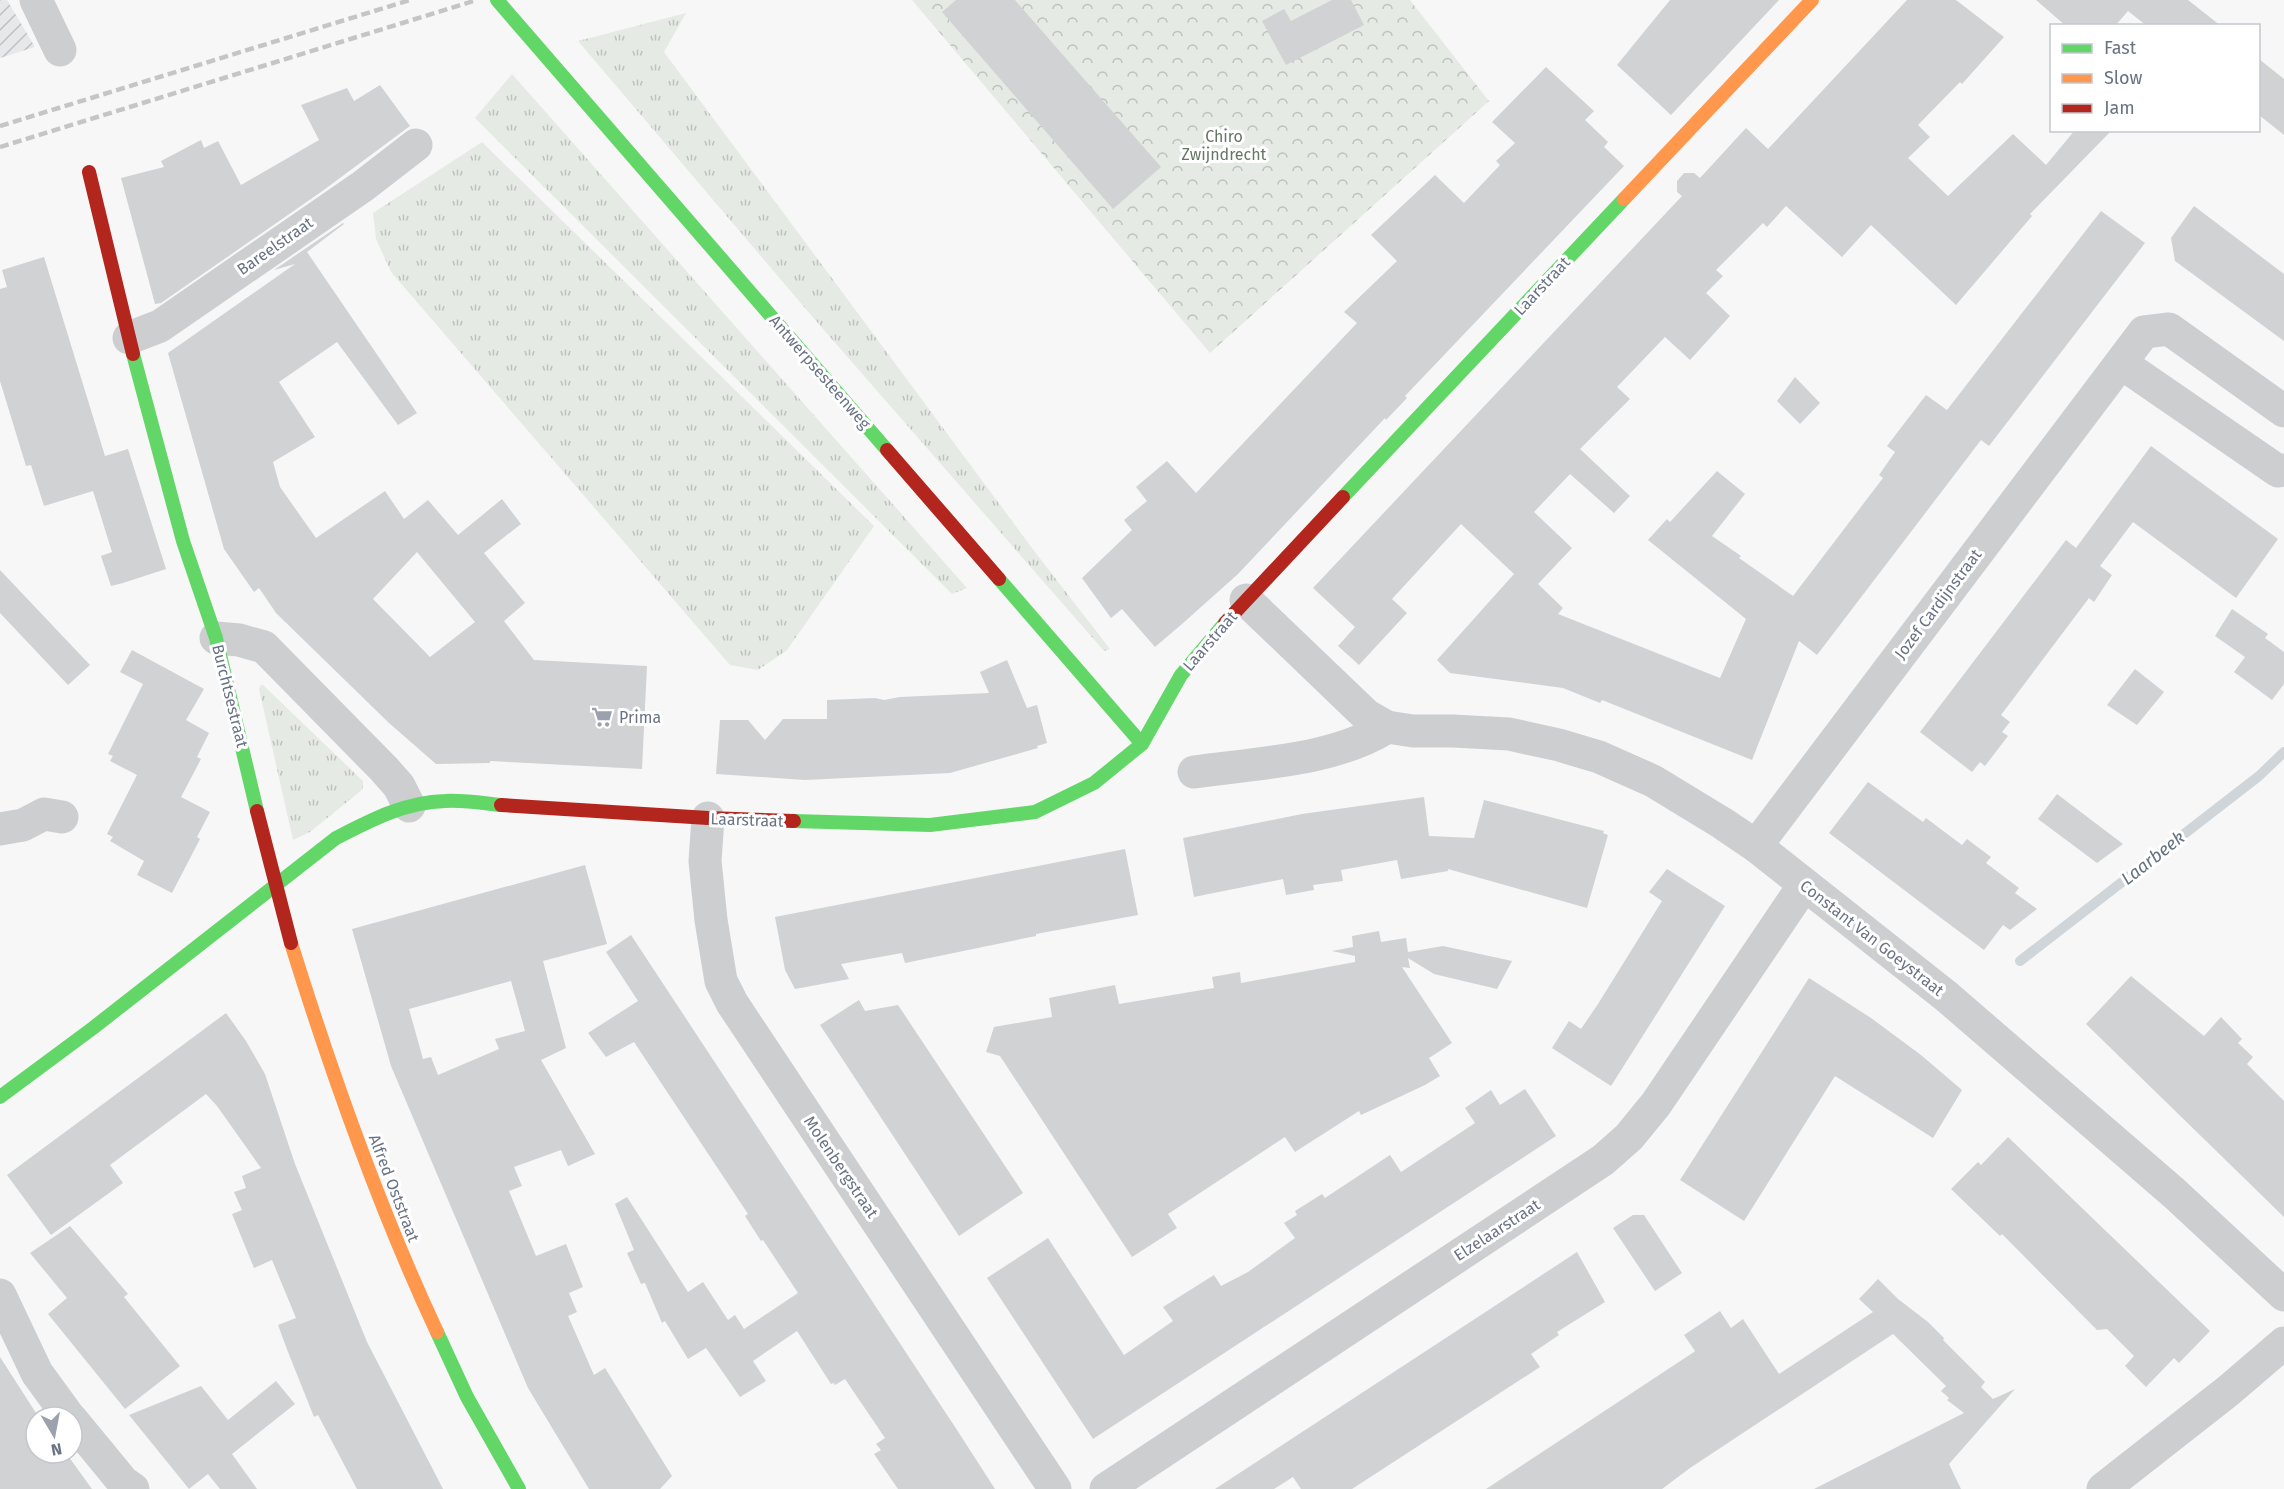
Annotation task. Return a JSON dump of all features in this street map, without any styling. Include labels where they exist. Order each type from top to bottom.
[{"type":"street","points":[[36,0],[60,50]]},
{"type":"street","name":"Antwerpsesteenweg","points":[[497,0],[1142,744]]},
{"type":"street","name":"Laarstraat","points":[[276,885],[336,838],[378,816],[409,806],[445,801],[708,818],[930,825],[1035,812],[1094,783],[1142,744],[1181,675],[1207,642],[1812,0]]},
{"type":"street","name":"Bareelstraat","points":[[129,338],[160,326],[363,186],[416,145]]},
{"type":"street","name":"Burchtsestraat","points":[[89,172],[129,338],[183,542],[216,639],[276,885]]},
{"type":"street","name":"Jozef Cardijnstraat","points":[[1756,846],[2144,332],[2169,330],[2284,411]]},
{"type":"street","points":[[2121,363],[2278,471],[2284,470]]},
{"type":"street","name":"Constant Van Goeystraat","points":[[1246,600],[1366,715],[1386,727],[1413,731],[1509,734],[1599,757],[1653,781],[1756,846],[1946,996],[2174,1194],[2284,1295]]},
{"type":"street","points":[[216,639],[239,640],[264,647],[384,769],[399,786],[409,806]]},
{"type":"street","points":[[1194,772],[1308,756],[1350,746],[1370,738],[1386,727]]},
{"type":"street","points":[[0,829],[22,825],[44,814],[62,817]]},
{"type":"street","name":"Molenbergstraat","points":[[708,818],[705,861],[711,920],[721,981],[732,1003],[1055,1489]]},
{"type":"street","points":[[0,1097],[93,1028],[276,885]]},
{"type":"street","name":"Alfred Oststraat","points":[[276,885],[284,922],[324,1050],[384,1211],[467,1397],[519,1489]]},
{"type":"street","name":"Elzelaarstraat","points":[[1106,1489],[1603,1160],[1629,1137],[1656,1104],[1804,885]]},
{"type":"street","points":[[0,1295],[37,1373],[61,1405]]},
{"type":"street","points":[[2103,1489],[2228,1391],[2284,1343]]},
{"type":"street","points":[[84,1435],[116,1474],[133,1489]]},
{"type":"shaded area","points":[[0,0],[7,0],[35,47],[0,58]]},
{"type":"green space","name":"Chiro Zwijndrecht","points":[[912,0],[1410,0],[1489,101],[1210,353]]},
{"type":"green space","points":[[686,13],[664,52],[1035,552],[1110,649],[1104,651],[810,314],[578,41]]},
{"type":"green space","points":[[512,74],[967,588],[952,594],[475,118]]},
{"type":"green space","points":[[482,142],[874,526],[787,650],[758,670],[730,665],[391,272],[376,239],[373,213]]},
{"type":"green space","points":[[261,685],[363,781],[363,789],[310,832],[293,840],[259,689]]},
{"type":"building","points":[[956,0],[1015,0],[1161,167],[1113,209],[942,12]]},
{"type":"building","points":[[1332,0],[1351,0],[1364,25],[1286,65],[1262,21],[1284,9],[1291,21]]},
{"type":"building","points":[[1670,0],[1779,0],[1671,115],[1617,65]]},
{"type":"building","points":[[1907,0],[1956,0],[2004,37],[1962,84],[1960,82],[1918,125],[1930,137],[1908,158],[1948,196],[2013,134],[2046,165],[2073,132],[2110,132],[2030,214],[2032,216],[1956,305],[1871,225],[1842,257],[1786,206],[1767,227],[1763,223],[1716,270],[1723,276],[1706,293],[1730,316],[1690,360],[1665,337],[1617,387],[1630,399],[1580,449],[1630,496],[1614,513],[1570,474],[1534,512],[1572,548],[1538,584],[1563,608],[1558,614],[1720,678],[1746,619],[1648,540],[1667,519],[1670,522],[1717,471],[1745,494],[1712,536],[1793,596],[1883,478],[1879,475],[1895,452],[1887,446],[1926,395],[1947,410],[2101,211],[2145,243],[1989,446],[1981,440],[1817,655],[1799,641],[1752,760],[1602,700],[1600,703],[1563,688],[1450,673],[1437,660],[1514,574],[1461,524],[1392,599],[1407,613],[1359,665],[1338,646],[1355,627],[1313,588],[1682,196],[1677,192],[1677,181],[1684,173],[1694,173],[1700,178],[1746,128],[1768,149]]},
{"type":"building","points":[[2036,0],[2188,0],[2218,24],[2144,24],[2128,11],[2117,24],[2064,24]]},
{"type":"building","points":[[2260,60],[2284,79],[2284,135],[2260,116]]},
{"type":"building","points":[[1546,67],[1594,111],[1585,120],[1608,142],[1604,147],[1624,166],[1405,396],[1407,398],[1386,420],[1385,418],[1238,574],[1182,624],[1155,647],[1122,609],[1111,618],[1082,578],[1132,530],[1124,520],[1147,501],[1136,487],[1167,461],[1196,493],[1357,323],[1344,312],[1397,261],[1371,235],[1435,175],[1464,203],[1500,165],[1496,161],[1515,143],[1492,122]]},
{"type":"building","points":[[380,85],[410,126],[321,192],[161,303],[155,304],[121,178],[164,167],[161,161],[201,140],[204,148],[218,141],[241,185],[319,140],[301,105],[347,88],[354,101]]},
{"type":"building","points":[[2194,206],[2284,274],[2284,341],[2175,261],[2171,238]]},
{"type":"building","points":[[344,224],[307,252],[417,413],[398,425],[337,342],[279,382],[315,437],[273,462],[280,487],[316,538],[385,491],[404,519],[428,500],[458,535],[502,499],[521,524],[484,553],[525,603],[504,621],[534,660],[647,666],[642,769],[490,761],[490,763],[436,764],[389,723],[276,613],[259,588],[254,592],[224,549],[168,353],[295,264],[274,270]],"holes":[[[417,552],[475,622],[430,657],[373,599]]]},
{"type":"building","points":[[44,257],[105,456],[128,449],[166,569],[111,586],[101,556],[112,552],[93,491],[44,506],[31,465],[26,466],[0,381],[0,289],[7,287],[2,270]]},
{"type":"building","points":[[1795,377],[1820,403],[1800,424],[1777,401]]},
{"type":"building","points":[[2151,446],[2278,539],[2236,598],[2133,522],[2100,566],[2112,575],[2094,602],[2089,598],[2001,715],[2010,722],[2002,732],[2008,736],[1985,766],[1980,762],[1972,772],[1920,732],[2066,540],[2076,548]]},
{"type":"building","points":[[0,570],[90,665],[68,685],[0,613]]},
{"type":"building","points":[[2232,609],[2268,634],[2265,638],[2284,652],[2284,684],[2272,700],[2234,672],[2245,657],[2215,636]]},
{"type":"building","points":[[132,650],[204,689],[186,720],[209,733],[197,757],[201,759],[181,797],[210,812],[197,837],[200,839],[172,893],[137,875],[144,861],[110,841],[113,837],[107,834],[137,775],[110,761],[113,756],[108,754],[143,684],[120,672]]},
{"type":"building","points":[[1007,660],[1027,708],[1037,705],[1047,743],[1037,746],[1038,748],[950,773],[805,780],[716,774],[720,720],[748,720],[765,740],[783,719],[827,719],[827,700],[875,698],[884,700],[900,697],[989,693],[980,672]]},
{"type":"building","points":[[2135,669],[2164,692],[2137,725],[2107,705]]},
{"type":"building","points":[[1868,782],[1923,822],[1926,818],[1962,845],[1967,839],[1991,857],[1986,863],[2019,888],[2015,893],[2037,909],[2010,930],[2003,925],[1984,950],[1941,918],[1829,833]]},
{"type":"building","points":[[2057,794],[2123,844],[2097,863],[2038,819]]},
{"type":"building","points":[[1424,797],[1429,836],[1474,838],[1484,800],[1604,831],[1603,833],[1608,835],[1587,908],[1448,869],[1448,871],[1401,879],[1397,860],[1341,870],[1343,881],[1313,885],[1314,890],[1286,895],[1283,879],[1194,897],[1183,838],[1302,814]]},
{"type":"building","points":[[1125,849],[1138,915],[1036,934],[1036,936],[905,963],[902,953],[841,964],[849,979],[795,989],[785,970],[775,917]]},
{"type":"building","points":[[585,865],[607,944],[543,961],[566,1048],[541,1060],[595,1154],[568,1166],[561,1150],[514,1167],[522,1186],[509,1191],[536,1256],[566,1244],[583,1287],[569,1293],[577,1312],[568,1316],[594,1375],[605,1368],[672,1476],[660,1489],[589,1489],[528,1388],[391,1066],[352,929]],"holes":[[[511,981],[525,1031],[495,1039],[499,1049],[438,1075],[431,1057],[423,1059],[409,1009]]]},
{"type":"building","points":[[1667,869],[1725,906],[1611,1086],[1552,1048],[1569,1021],[1581,1029],[1598,1004],[1662,901],[1649,892]]},
{"type":"building","points":[[1379,931],[1381,942],[1406,938],[1408,952],[1443,946],[1512,961],[1497,989],[1434,974],[1408,958],[1410,968],[1402,967],[1452,1043],[1429,1058],[1440,1076],[1361,1115],[1359,1111],[1295,1152],[1285,1137],[1168,1214],[1177,1228],[1132,1257],[1000,1056],[986,1052],[994,1027],[1052,1017],[1049,998],[1115,985],[1119,1004],[1214,988],[1212,977],[1240,972],[1241,983],[1355,962],[1355,956],[1332,951],[1353,947],[1352,936]]},
{"type":"building","points":[[631,935],[995,1489],[898,1489],[874,1454],[881,1450],[876,1444],[885,1438],[845,1379],[835,1385],[831,1384],[797,1331],[753,1361],[766,1381],[740,1397],[706,1348],[688,1359],[665,1321],[662,1323],[645,1283],[641,1284],[627,1253],[634,1250],[615,1204],[627,1197],[688,1292],[703,1282],[728,1320],[735,1315],[744,1329],[798,1293],[763,1240],[761,1241],[745,1216],[748,1214],[634,1042],[606,1057],[588,1033],[638,1001],[606,952]]},
{"type":"building","points":[[2131,976],[2204,1036],[2221,1017],[2242,1039],[2238,1043],[2253,1057],[2247,1064],[2284,1101],[2284,1217],[2086,1024]]},
{"type":"building","points":[[1809,978],[1871,1018],[1921,1055],[1962,1090],[1933,1138],[1835,1076],[1744,1221],[1680,1180]]},
{"type":"building","points":[[859,1000],[865,1011],[898,1005],[1023,1193],[959,1236],[820,1025]]},
{"type":"building","points":[[226,1013],[265,1074],[295,1164],[367,1342],[443,1489],[357,1489],[318,1415],[314,1417],[288,1352],[278,1325],[296,1318],[272,1260],[254,1268],[232,1214],[242,1210],[234,1192],[246,1188],[242,1176],[261,1168],[206,1094],[110,1165],[123,1183],[51,1235],[7,1175]]},
{"type":"building","points":[[1525,1089],[1556,1136],[1093,1439],[987,1278],[1048,1238],[1124,1355],[1173,1321],[1163,1307],[1214,1275],[1221,1286],[1248,1272],[1295,1238],[1284,1223],[1297,1215],[1295,1211],[1322,1194],[1325,1198],[1390,1155],[1401,1172],[1475,1123],[1465,1108],[1491,1090],[1500,1105]]},
{"type":"building","points":[[2008,1137],[2210,1331],[2179,1363],[2174,1358],[2146,1387],[2125,1366],[2134,1356],[2107,1329],[2097,1330],[2002,1234],[2000,1236],[1951,1189],[1978,1162],[1981,1165]]},
{"type":"building","points":[[1633,1215],[1644,1215],[1682,1273],[1655,1291],[1613,1228]]},
{"type":"building","points":[[70,1226],[128,1294],[124,1297],[180,1366],[125,1409],[48,1314],[67,1298],[30,1253]]},
{"type":"building","points":[[1577,1252],[1605,1302],[1557,1332],[1559,1335],[1531,1354],[1540,1367],[1352,1489],[1301,1489],[1293,1477],[1274,1489],[1215,1489]]},
{"type":"building","points":[[1878,1279],[1944,1338],[1943,1340],[1985,1382],[1981,1387],[1993,1399],[2015,1389],[1949,1464],[1961,1489],[1814,1489],[1964,1413],[1947,1400],[1949,1398],[1941,1391],[1946,1386],[1893,1334],[1690,1468],[1662,1489],[1486,1489],[1694,1352],[1684,1335],[1720,1311],[1731,1328],[1743,1319],[1779,1374],[1873,1312],[1859,1299]]},
{"type":"building","points":[[0,1357],[31,1405],[24,1405],[24,1465],[75,1465],[92,1489],[0,1489]]},
{"type":"building","points":[[276,1381],[295,1404],[232,1454],[257,1489],[220,1489],[208,1474],[189,1489],[129,1415],[201,1386],[228,1420]]},
{"type":"waterway","name":"Laarbeek","points":[[2020,961],[2259,776],[2284,752]]},
{"type":"railway","points":[[0,126],[410,0]]},
{"type":"railway","points":[[0,147],[477,0]]},
{"type":"traffic: fast","points":[[497,0],[887,450]]},
{"type":"traffic: fast","points":[[1343,497],[1624,199]]},
{"type":"traffic: fast","points":[[133,354],[183,541],[216,638],[257,811]]},
{"type":"traffic: fast","points":[[999,579],[1142,744]]},
{"type":"traffic: fast","points":[[794,821],[930,825],[1035,812],[1094,783],[1142,744],[1181,675],[1225,623]]},
{"type":"traffic: fast","points":[[0,1097],[93,1028],[336,838],[402,808],[430,802],[452,801],[501,805]]},
{"type":"traffic: fast","points":[[437,1332],[467,1397],[519,1489]]},
{"type":"traffic: slow","points":[[1624,199],[1812,0]]},
{"type":"traffic: slow","points":[[291,943],[357,1140],[395,1237],[437,1332]]},
{"type":"traffic: jam","points":[[89,172],[133,354]]},
{"type":"traffic: jam","points":[[887,450],[999,579]]},
{"type":"traffic: jam","points":[[1225,623],[1343,497]]},
{"type":"traffic: jam","points":[[501,805],[794,821]]},
{"type":"traffic: jam","points":[[257,811],[291,943]]},
{"type":"place","name":"Prima","points":[[602,717]]}]
